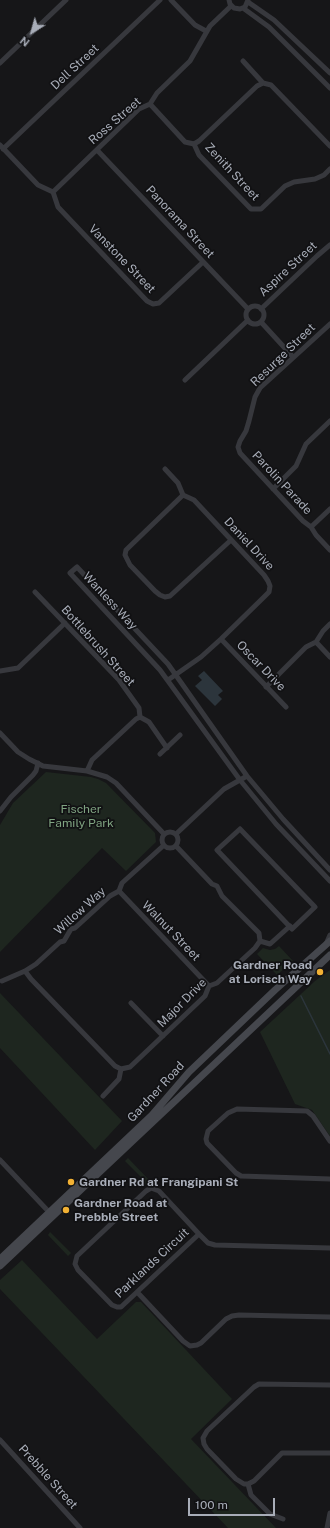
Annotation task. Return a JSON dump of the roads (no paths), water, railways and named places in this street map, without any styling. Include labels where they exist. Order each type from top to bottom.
[{"type":"street","points":[[0,62],[66,0]]},
{"type":"street","name":"Dell Street","points":[[1,147],[160,0]]},
{"type":"street","points":[[171,0],[195,25],[206,31]]},
{"type":"street","points":[[243,8],[248,1],[274,20],[330,73]]},
{"type":"street","points":[[229,2],[236,9],[243,8],[269,27],[330,88]]},
{"type":"street","name":"Ross Street","points":[[53,192],[139,109],[150,104],[157,93],[190,61],[206,31],[229,2]]},
{"type":"street","points":[[243,61],[263,83]]},
{"type":"street","points":[[194,144],[257,86],[263,83],[271,84],[330,146]]},
{"type":"street","name":"Zenith Street","points":[[150,104],[186,142],[194,144],[199,155],[251,208],[256,210],[261,209],[285,186],[294,182],[315,179],[324,175],[330,169]]},
{"type":"street","points":[[1,147],[38,185],[53,192]]},
{"type":"street","name":"Panorama Street","points":[[97,150],[248,309]]},
{"type":"street","name":"Vanstone Street","points":[[53,192],[58,207],[147,301],[153,304],[159,303],[203,262]]},
{"type":"street","name":"Aspire Street","points":[[261,309],[330,245]]},
{"type":"street","points":[[253,306],[261,309],[264,316],[260,322],[254,324],[248,320],[246,314],[248,309],[253,306]]},
{"type":"street","points":[[185,380],[248,320]]},
{"type":"street","points":[[260,322],[293,358]]},
{"type":"street","name":"Resurge Street","points":[[238,447],[246,431],[253,400],[260,388],[330,324]]},
{"type":"street","points":[[273,489],[296,466],[306,444],[330,421]]},
{"type":"street","name":"Parolin Parade","points":[[238,447],[240,453],[303,521],[311,527],[316,535],[330,550]]},
{"type":"street","name":"Daniel Drive","points":[[165,469],[178,483],[183,495],[194,500],[264,575],[270,586],[269,592],[221,639],[201,657],[168,680]]},
{"type":"street","points":[[183,495],[126,550],[125,555],[130,565],[155,591],[165,597],[170,596],[231,540]]},
{"type":"street","points":[[311,527],[330,509]]},
{"type":"street","name":"Wanless Way","points":[[330,870],[283,819],[247,776],[168,664],[77,568],[70,573],[160,670],[240,780],[276,824],[330,881]]},
{"type":"street","name":"Bottlebrush Street","points":[[35,592],[119,680],[139,708],[140,717]]},
{"type":"street","points":[[0,671],[18,668],[65,623]]},
{"type":"street","points":[[266,687],[306,648],[316,642],[323,631],[330,624]]},
{"type":"street","name":"Oscar Drive","points":[[221,639],[286,707]]},
{"type":"street","points":[[316,642],[330,657]]},
{"type":"street","points":[[87,771],[92,760],[140,717],[149,722],[167,748]]},
{"type":"street","points":[[0,733],[18,752],[43,766],[87,771],[107,777],[116,783],[164,834]]},
{"type":"street","points":[[160,754],[180,735]]},
{"type":"street","points":[[0,811],[11,797],[33,775],[36,771],[38,763]]},
{"type":"street","points":[[176,834],[224,789],[247,776]]},
{"type":"street","points":[[240,829],[315,907],[292,929],[290,926],[217,850],[240,829]]},
{"type":"street","points":[[164,834],[171,832],[176,834]]},
{"type":"street","points":[[164,834],[161,841],[163,846],[170,848],[176,846]]},
{"type":"street","points":[[176,834],[178,841],[176,846]]},
{"type":"street","name":"Willow Way","points":[[2,981],[25,971],[36,964],[60,942],[64,941],[70,929],[75,928],[110,896],[118,891],[122,883],[163,846]]},
{"type":"street","points":[[176,846],[212,884],[217,886],[222,896],[259,933],[260,941],[270,944],[290,926]]},
{"type":"street","name":"Walnut Street","points":[[118,891],[210,986]]},
{"type":"street","points":[[328,943],[330,935]]},
{"type":"street","name":"Major Drive","points":[[121,1069],[130,1067],[204,996],[210,986],[217,983],[255,948],[260,941]]},
{"type":"street","name":"Gardner Road","points":[[0,1259],[152,1115],[189,1072],[275,990],[328,943]]},
{"type":"street","name":"Gardner Road","points":[[0,1266],[330,955]]},
{"type":"street","points":[[25,971],[115,1066],[121,1069],[119,1079],[103,1096]]},
{"type":"street","points":[[131,1003],[163,1036]]},
{"type":"street","points":[[330,1141],[313,1116],[307,1111],[245,1109],[237,1109],[228,1113],[208,1131],[206,1139],[207,1143],[236,1173],[241,1176],[330,1178]]},
{"type":"street","points":[[0,1160],[49,1212]]},
{"type":"street","name":"Parklands Circuit","points":[[199,1234],[138,1293],[121,1307],[114,1306],[76,1266],[75,1260],[77,1256],[151,1188],[159,1191],[208,1243],[214,1245],[330,1248]]},
{"type":"street","points":[[138,1293],[183,1341],[190,1346],[201,1343],[226,1319],[232,1316],[330,1317]]},
{"type":"street","points":[[330,1385],[259,1384],[207,1430],[203,1438],[207,1449],[239,1482],[248,1484],[254,1481],[282,1453],[330,1453]]},
{"type":"street","name":"Prebble Street","points":[[0,1440],[80,1528]]},
{"type":"street","points":[[248,1484],[251,1495],[270,1514],[283,1519]]},
{"type":"street","points":[[327,1528],[330,1513]]},
{"type":"waterway","points":[[301,996],[330,1054]]},
{"type":"place","name":"Gardner Road at Lorisch Way","points":[[320,972]]},
{"type":"place","name":"Gardner Rd at Frangipani St","points":[[71,1182]]},
{"type":"place","name":"Gardner Road at Prebble Street","points":[[66,1210]]},
{"type":"park label","name":"Fischer Family Park","points":[[81,816]]}]
